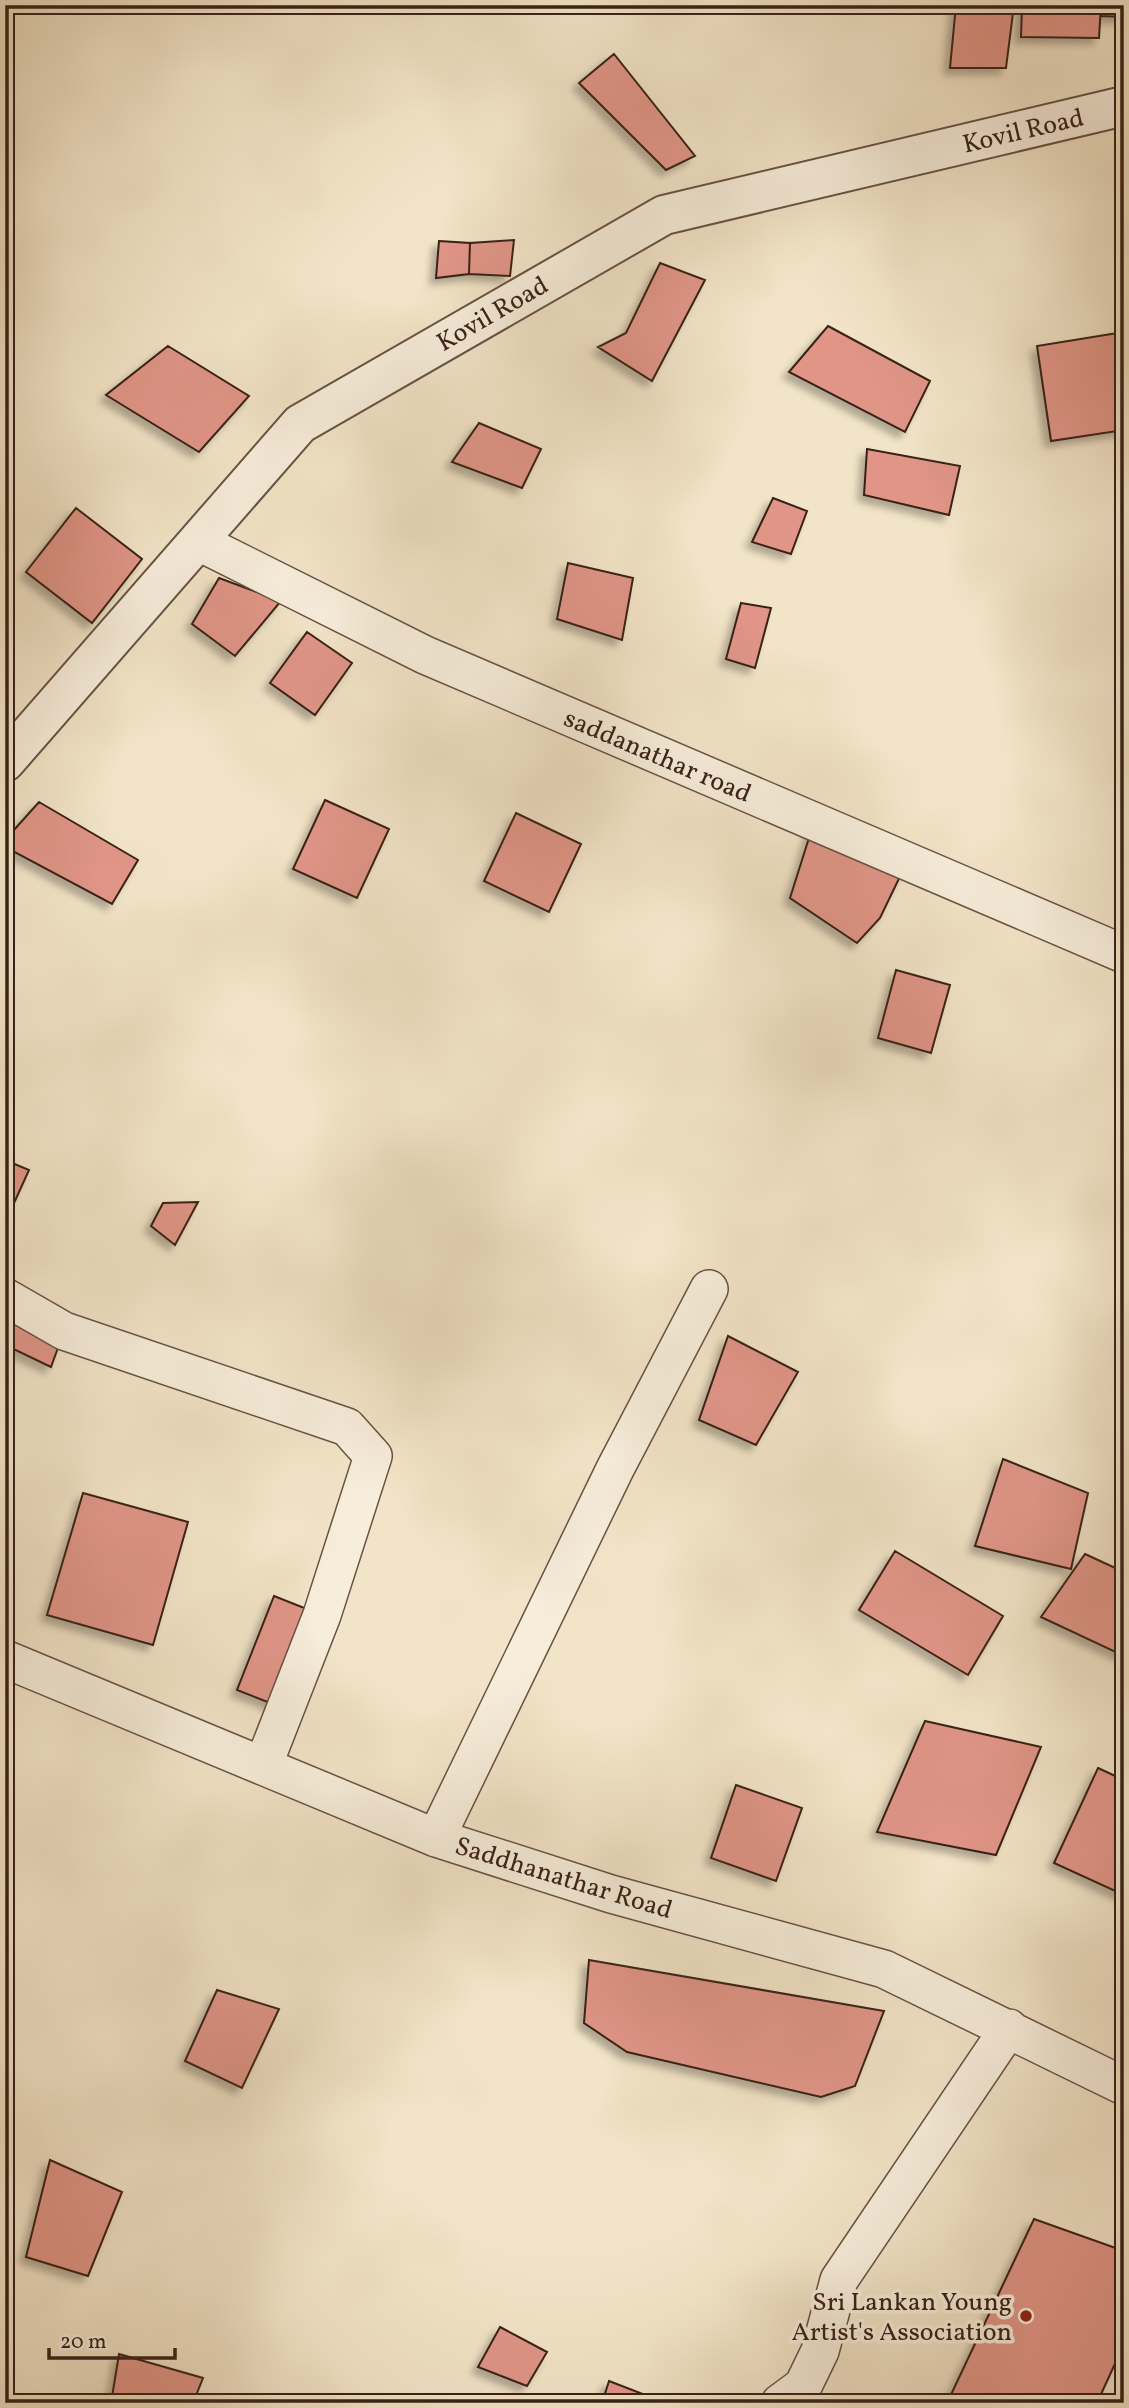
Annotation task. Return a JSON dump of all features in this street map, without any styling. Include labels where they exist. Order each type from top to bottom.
[{"type":"street","name":"Kovil Road","points":[[5,762],[300,424],[664,215],[1124,106]]},
{"type":"street","name":"saddanathar road","points":[[199,542],[425,655],[1124,954]]},
{"type":"street","points":[[436,1838],[615,1469],[709,1290]]},
{"type":"street","points":[[5,1297],[64,1331],[347,1427],[373,1456],[322,1615],[263,1766]]},
{"type":"street","name":"Saddhanathar Road","points":[[5,1659],[436,1838],[611,1894],[884,1969],[1124,2086]]},
{"type":"street","points":[[780,2403],[803,2386],[820,2351],[839,2280],[1009,2028]]},
{"type":"building","points":[[956,5],[1014,5],[1006,68],[950,68]]},
{"type":"building","points":[[1022,5],[1101,5],[1099,38],[1021,37]]},
{"type":"building","points":[[1101,5],[1124,5],[1124,17],[1101,16]]},
{"type":"building","points":[[614,54],[695,156],[666,170],[579,83]]},
{"type":"building","points":[[514,240],[510,276],[469,274],[470,243]]},
{"type":"building","points":[[439,241],[470,243],[469,274],[436,278]]},
{"type":"building","points":[[660,263],[705,280],[652,381],[598,347],[626,333]]},
{"type":"building","points":[[828,326],[930,381],[905,432],[789,372]]},
{"type":"building","points":[[1124,332],[1124,430],[1051,441],[1037,346]]},
{"type":"building","points":[[168,346],[249,396],[199,452],[106,395]]},
{"type":"building","points":[[479,423],[541,449],[522,488],[452,462]]},
{"type":"building","points":[[867,449],[960,466],[949,515],[864,495]]},
{"type":"building","points":[[773,498],[807,511],[791,554],[752,542]]},
{"type":"building","points":[[76,508],[142,559],[92,623],[26,572]]},
{"type":"building","points":[[568,563],[633,578],[622,640],[557,619]]},
{"type":"building","points":[[219,578],[281,601],[235,656],[192,624]]},
{"type":"building","points":[[741,603],[771,608],[755,668],[726,659]]},
{"type":"building","points":[[307,632],[352,663],[315,715],[270,683]]},
{"type":"building","points":[[325,800],[389,829],[357,898],[293,869]]},
{"type":"building","points":[[39,802],[138,860],[112,904],[5,847],[5,840]]},
{"type":"building","points":[[516,813],[581,844],[549,912],[484,881]]},
{"type":"building","points":[[814,822],[907,862],[880,918],[857,943],[790,898]]},
{"type":"building","points":[[896,970],[950,985],[931,1053],[878,1038]]},
{"type":"building","points":[[5,1160],[29,1170],[5,1223]]},
{"type":"building","points":[[198,1202],[175,1245],[151,1226],[163,1203]]},
{"type":"building","points":[[6,1297],[64,1331],[51,1367],[5,1345]]},
{"type":"building","points":[[728,1336],[798,1372],[756,1445],[699,1420]]},
{"type":"building","points":[[1003,1459],[1088,1493],[1071,1569],[975,1546]]},
{"type":"building","points":[[83,1493],[188,1522],[153,1645],[47,1615]]},
{"type":"building","points":[[895,1551],[1003,1616],[968,1675],[859,1610]]},
{"type":"building","points":[[1085,1554],[1124,1572],[1124,1656],[1041,1617]]},
{"type":"building","points":[[274,1596],[322,1615],[283,1708],[237,1690]]},
{"type":"building","points":[[925,1721],[1041,1747],[996,1855],[877,1832]]},
{"type":"building","points":[[1098,1768],[1124,1780],[1124,1895],[1054,1863]]},
{"type":"building","points":[[736,1785],[802,1808],[776,1881],[711,1858]]},
{"type":"building","points":[[589,1960],[884,2011],[855,2086],[821,2097],[627,2052],[584,2023]]},
{"type":"building","points":[[217,1990],[279,2009],[242,2088],[185,2061]]},
{"type":"building","points":[[50,2160],[122,2192],[88,2276],[26,2257]]},
{"type":"building","points":[[1034,2219],[1124,2251],[1124,2344],[1097,2403],[947,2403]]},
{"type":"building","points":[[500,2327],[547,2352],[527,2386],[478,2367]]},
{"type":"building","points":[[119,2354],[203,2378],[193,2403],[111,2403]]},
{"type":"building","points":[[609,2381],[648,2396],[645,2403],[602,2403]]},
{"type":"place","name":"Sri Lankan Young Artist's Association","points":[[1026,2316]]}]
